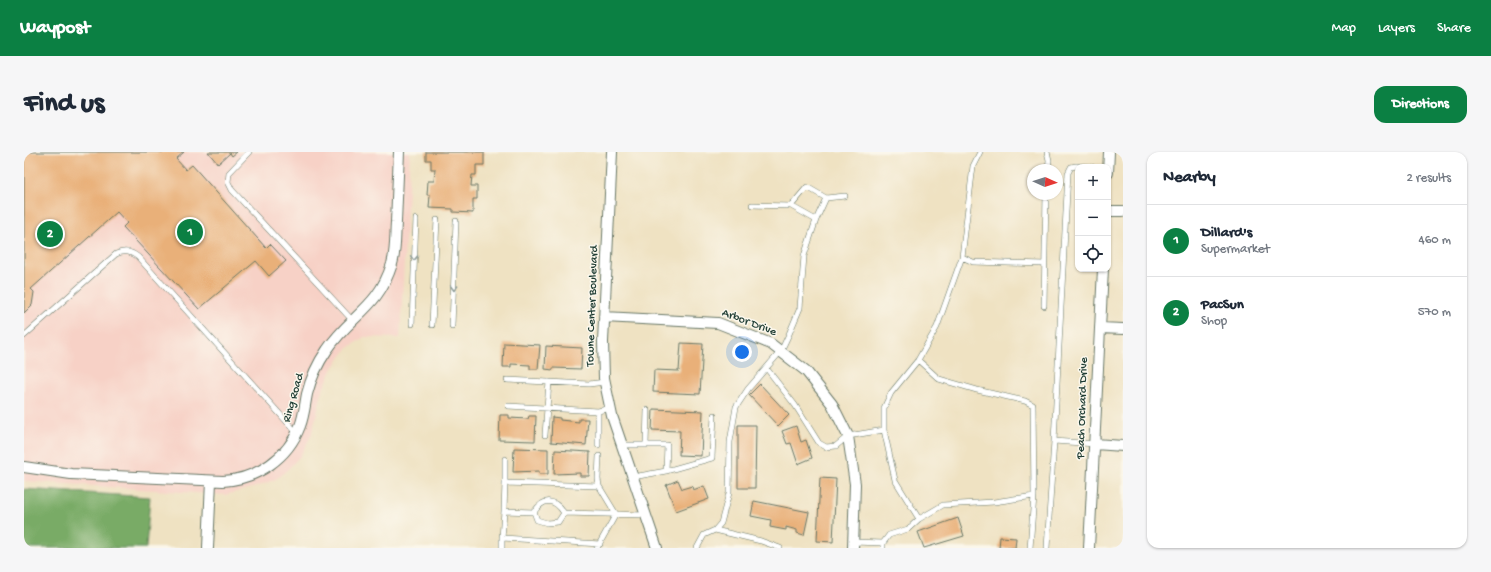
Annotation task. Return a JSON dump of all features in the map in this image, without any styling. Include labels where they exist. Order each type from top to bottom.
[{"type":"street","name":"Ring Road","points":[[24,467],[71,474],[211,481],[240,479],[265,469],[288,447],[297,433],[303,415],[310,383],[316,368],[331,344],[369,306],[380,292],[392,262],[399,152]]},
{"type":"street","name":"Towne Center Boulevard","points":[[612,152],[604,317],[603,350],[605,382],[622,445],[657,548]]},
{"type":"street","points":[[1108,164],[1109,152]]},
{"type":"street","points":[[1111,211],[1123,211]]},
{"type":"street","name":"Peach Orchard Drive","points":[[1089,548],[1103,272]]},
{"type":"street","name":"Arbor Drive","points":[[604,317],[718,323],[771,344],[806,371],[832,404],[848,436],[855,484],[853,545]]},
{"type":"street","points":[[1100,328],[1123,329]]},
{"type":"street","points":[[1095,444],[1123,446]]},
{"type":"street","points":[[208,548],[211,481]]},
{"type":"lane","points":[[249,152],[229,173],[228,182],[232,190],[353,321]]},
{"type":"lane","points":[[920,519],[895,480],[884,430],[884,408],[892,394],[918,360],[937,327],[962,257],[973,166],[980,152]]},
{"type":"lane","points":[[1047,152],[1049,164]]},
{"type":"lane","points":[[1047,548],[1068,173],[1071,168],[1075,166]]},
{"type":"lane","points":[[791,206],[806,187],[826,198],[845,196]]},
{"type":"lane","points":[[697,548],[704,535],[715,530],[721,522],[729,493],[730,442],[736,406],[748,389],[781,352],[800,308],[804,256],[816,220],[826,198]]},
{"type":"lane","points":[[1044,306],[1046,200]]},
{"type":"lane","points":[[752,205],[791,206],[816,220]]},
{"type":"lane","points":[[412,324],[416,219]]},
{"type":"lane","points":[[432,325],[437,220]]},
{"type":"lane","points":[[452,326],[456,221]]},
{"type":"lane","points":[[24,336],[116,254],[124,252],[132,253],[138,257],[297,433]]},
{"type":"lane","points":[[962,257],[973,262],[1044,264]]},
{"type":"lane","points":[[918,360],[939,378],[978,390],[1025,401],[1033,405],[1034,496],[1030,548]]},
{"type":"lane","points":[[767,369],[795,405],[819,443],[826,447],[836,446],[848,436],[884,430]]},
{"type":"lane","points":[[507,380],[589,384],[605,382]]},
{"type":"lane","points":[[545,435],[549,382]]},
{"type":"lane","points":[[508,406],[598,411],[611,408]]},
{"type":"lane","points":[[646,445],[647,410]]},
{"type":"lane","points":[[598,411],[598,444]]},
{"type":"lane","points":[[633,477],[666,471],[712,458],[714,416]]},
{"type":"lane","points":[[1054,441],[1095,444]]},
{"type":"lane","points":[[622,445],[667,445],[666,471]]},
{"type":"lane","points":[[599,456],[599,486],[616,514]]},
{"type":"lane","points":[[502,548],[505,459]]},
{"type":"lane","points":[[505,483],[599,486]]},
{"type":"lane","points":[[853,545],[883,545],[889,535],[908,529],[920,519],[943,505],[994,502],[1034,496]]},
{"type":"lane","points":[[534,512],[540,504],[550,502],[558,504],[564,513]]},
{"type":"lane","points":[[504,511],[534,512]]},
{"type":"lane","points":[[534,512],[537,520],[547,523],[558,522],[564,513]]},
{"type":"lane","points":[[564,513],[646,515]]},
{"type":"lane","points":[[502,538],[598,546],[616,514]]},
{"type":"lane","points":[[715,530],[761,541],[780,548]]},
{"type":"shaded area","points":[[24,152],[410,152],[400,338],[364,337],[347,349],[333,368],[323,389],[311,436],[300,456],[276,479],[256,487],[225,495],[24,481]]},
{"type":"green space","points":[[24,489],[150,497],[146,548],[24,548]]},
{"type":"building","points":[[26,152],[184,152],[176,159],[186,170],[192,165],[266,248],[270,244],[286,261],[269,276],[256,261],[199,309],[123,227],[127,223],[117,212],[31,289],[34,292],[32,305],[24,313],[24,154]]},
{"type":"building","points":[[208,152],[237,152],[232,156],[230,153],[218,164]]},
{"type":"building","points":[[426,152],[484,152],[484,165],[476,165],[476,175],[472,175],[471,186],[477,186],[477,199],[473,199],[473,213],[453,212],[453,209],[429,208],[430,195],[427,195],[428,181],[434,181],[435,169],[431,169],[431,160],[426,160]]},
{"type":"building","points":[[504,343],[540,345],[538,369],[530,369],[530,365],[511,364],[511,367],[503,367]]},
{"type":"building","points":[[681,343],[703,344],[700,394],[653,392],[654,370],[679,371]]},
{"type":"building","points":[[546,346],[582,348],[581,369],[545,369]]},
{"type":"building","points":[[760,384],[789,415],[778,426],[749,395]]},
{"type":"building","points":[[653,409],[703,411],[701,456],[679,455],[680,431],[652,430]]},
{"type":"building","points":[[500,415],[509,415],[509,418],[528,419],[529,416],[536,416],[535,441],[499,440]]},
{"type":"building","points":[[552,417],[560,418],[560,420],[579,422],[579,419],[588,419],[586,445],[551,442]]},
{"type":"building","points":[[738,425],[756,425],[755,488],[738,488]]},
{"type":"building","points":[[796,426],[801,442],[806,440],[812,458],[798,464],[791,443],[787,444],[782,431]]},
{"type":"building","points":[[514,448],[548,449],[548,474],[539,474],[539,471],[513,472]]},
{"type":"building","points":[[555,450],[590,452],[589,476],[580,476],[580,473],[554,474]]},
{"type":"building","points":[[820,478],[836,479],[833,542],[817,541]]},
{"type":"building","points":[[678,480],[682,489],[692,486],[693,490],[704,486],[709,499],[676,511],[666,485]]},
{"type":"building","points":[[754,501],[809,512],[804,535],[797,533],[797,530],[786,527],[786,530],[770,527],[771,520],[751,516]]},
{"type":"building","points":[[958,518],[964,536],[924,548],[918,532]]},
{"type":"building","points":[[1000,537],[1016,538],[1015,548],[999,548]]},
{"type":"place","name":"Dillard's","points":[[190,232]]},
{"type":"place","name":"PacSun","points":[[50,234]]}]
